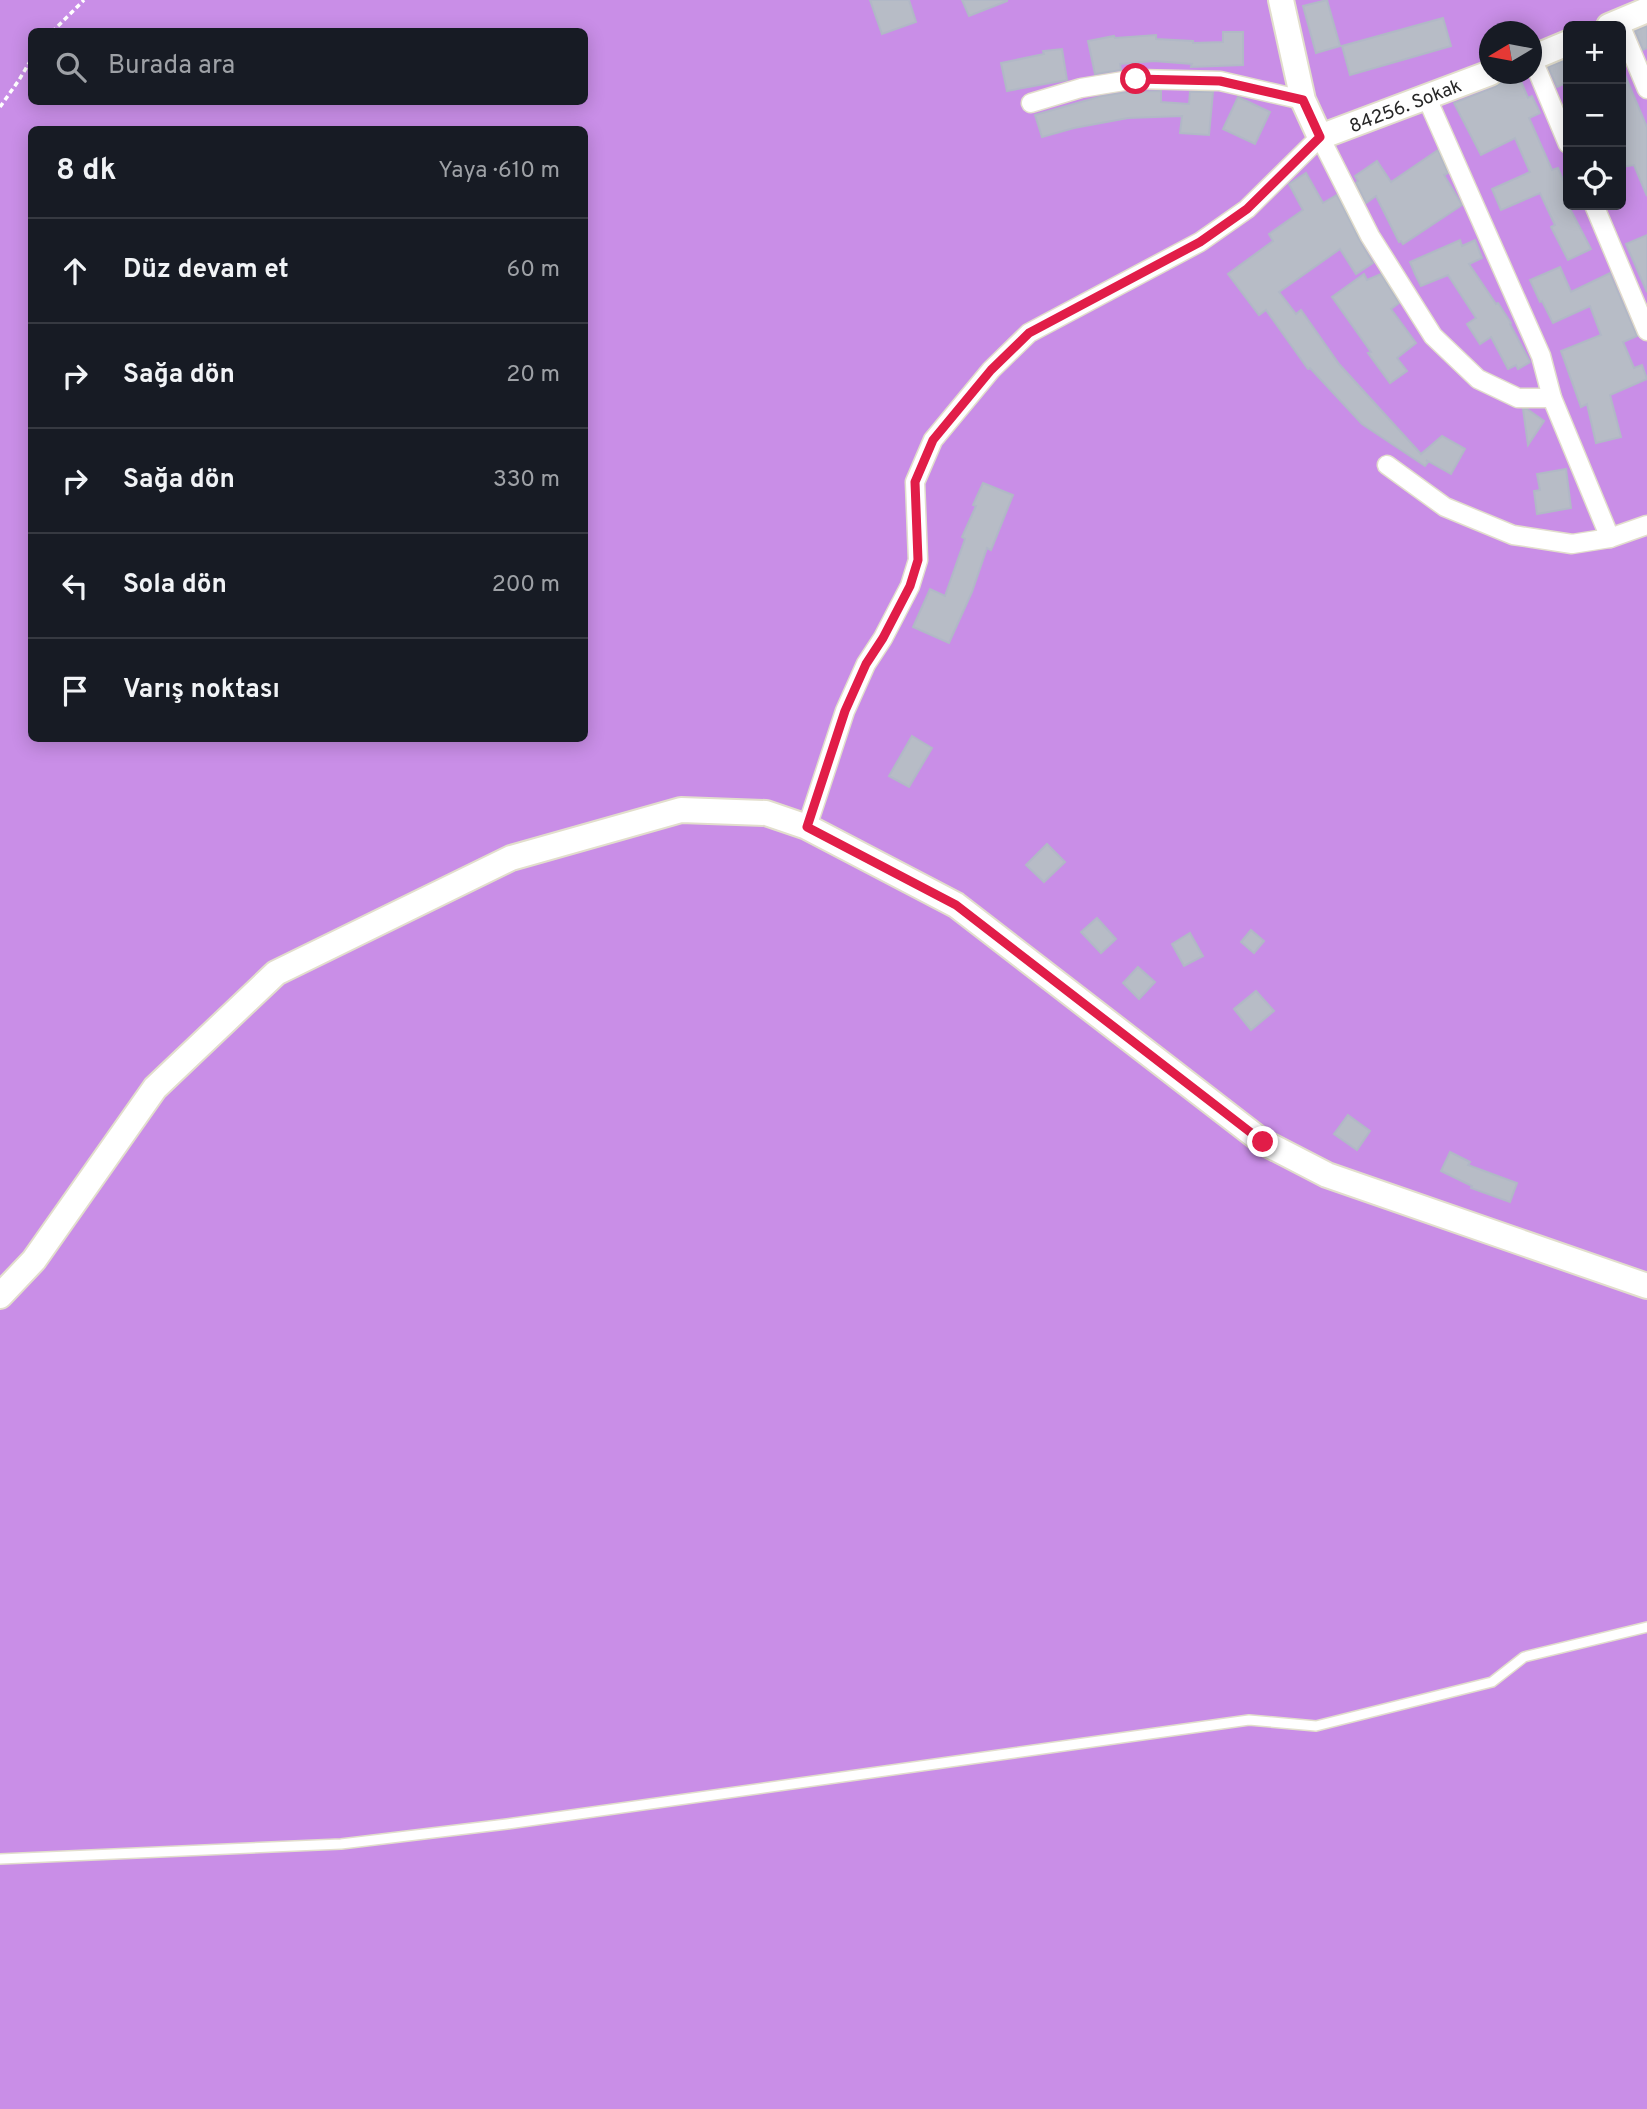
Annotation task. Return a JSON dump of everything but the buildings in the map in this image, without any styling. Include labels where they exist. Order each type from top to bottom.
[{"type":"street","points":[[1280,0],[1303,100],[1370,236],[1433,336],[1478,379],[1518,398],[1552,398]]},
{"type":"street","points":[[1626,21],[1647,10]]},
{"type":"street","points":[[1542,54],[1563,45]]},
{"type":"street","points":[[1626,45],[1647,89]]},
{"type":"street","name":"84256. Sokak","points":[[1320,137],[1479,77]]},
{"type":"street","points":[[1031,103],[1081,88],[1136,79],[1220,81],[1303,100]]},
{"type":"street","points":[[1542,82],[1563,132]]},
{"type":"street","points":[[1426,96],[1541,356],[1552,398],[1610,538]]},
{"type":"street","points":[[807,827],[845,711],[866,664],[910,586],[918,560],[915,482],[933,440],[991,370],[1029,333],[1200,242],[1247,209],[1320,137]]},
{"type":"street","points":[[1596,210],[1647,331]]},
{"type":"street","points":[[1387,465],[1445,507],[1513,535],[1572,544],[1610,538],[1647,525]]},
{"type":"street","points":[[0,1296],[34,1260],[155,1088],[276,973],[511,858],[681,810],[766,813],[807,827],[956,905],[1263,1142],[1327,1175],[1647,1286]]},
{"type":"lane","points":[[0,1859],[341,1844],[507,1824],[1249,1720],[1316,1726],[1492,1682],[1524,1657],[1647,1627]]},
{"type":"path","points":[[56,28],[84,0]]},
{"type":"path","points":[[0,107],[28,64]]},
{"type":"shaded area","points":[[0,0],[1647,0],[1647,2109],[0,2109]]},
{"type":"route","points":[[1136,79],[1220,81],[1303,100],[1320,137],[1247,209],[1200,242],[1029,333],[991,370],[933,440],[915,482],[918,560],[910,586],[866,664],[845,711],[807,827],[956,905],[1263,1142]]}]
